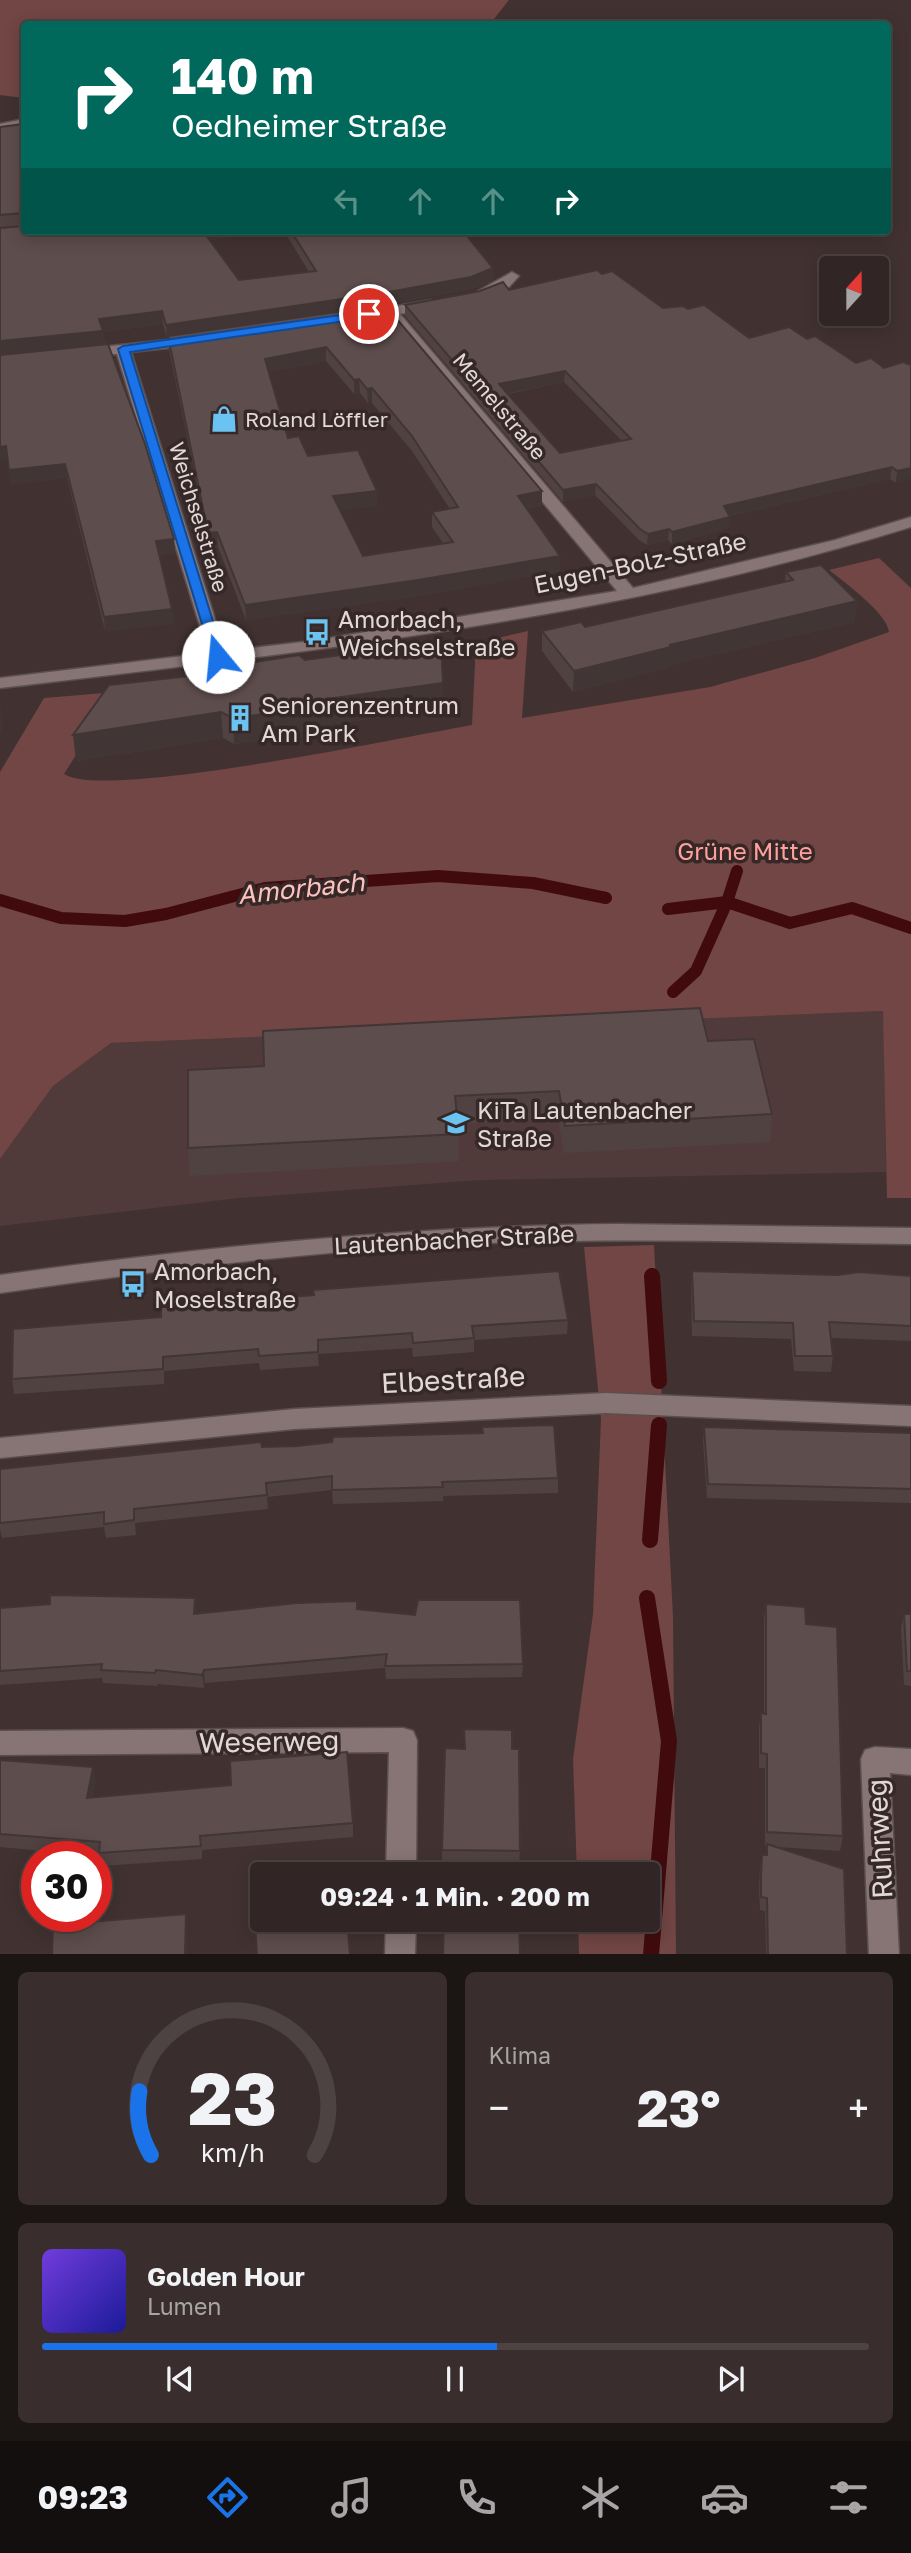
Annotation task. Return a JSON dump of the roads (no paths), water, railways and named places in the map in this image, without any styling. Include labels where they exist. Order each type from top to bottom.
[{"type":"street","points":[[0,128],[21,124]]},
{"type":"street","points":[[342,319],[492,290],[512,276]]},
{"type":"street","name":"Memelstraße","points":[[390,311],[629,593]]},
{"type":"street","points":[[62,355],[208,339]]},
{"type":"street","name":"Weichselstraße","points":[[123,349],[218,657]]},
{"type":"street","name":"Eugen-Bolz-Straße","points":[[0,683],[311,646],[629,593],[840,544],[911,522]]},
{"type":"street","name":"Lautenbacher Straße","points":[[0,1284],[225,1254],[442,1237],[611,1232],[911,1236]]},
{"type":"street","name":"Elbestraße","points":[[0,1448],[295,1419],[606,1403],[911,1416]]},
{"type":"street","name":"Weserweg","points":[[0,1743],[403,1740],[401,1862]]},
{"type":"street","name":"Ruhrweg","points":[[884,1954],[875,1759],[911,1762]]},
{"type":"street","points":[[400,1954],[401,1932]]},
{"type":"waterway","points":[[727,902],[737,871]]},
{"type":"waterway","name":"Amorbach","points":[[0,900],[61,918],[125,921],[166,914],[265,888],[438,876],[533,883],[606,898]]},
{"type":"waterway","name":"Amorbach","points":[[668,909],[727,902]]},
{"type":"waterway","points":[[673,992],[696,971],[727,902]]},
{"type":"waterway","name":"Amorbach","points":[[727,902],[790,923],[852,908],[911,928]]},
{"type":"waterway","points":[[652,1276],[659,1381]]},
{"type":"waterway","points":[[650,1540],[659,1425]]},
{"type":"waterway","points":[[647,1598],[669,1741],[651,1954]]},
{"type":"place","name":"Roland Löffler","points":[[224,419]]},
{"type":"place","name":"Amorbach, Weichselstraße","points":[[317,632]]},
{"type":"place","name":"Seniorenzentrum Am Park","points":[[240,718]]},
{"type":"place","name":"KiTa Lautenbacher Straße","points":[[456,1123]]},
{"type":"place","name":"Amorbach, Moselstraße","points":[[133,1284]]},
{"type":"park label","name":"Grüne Mitte","points":[[745,850]]}]
